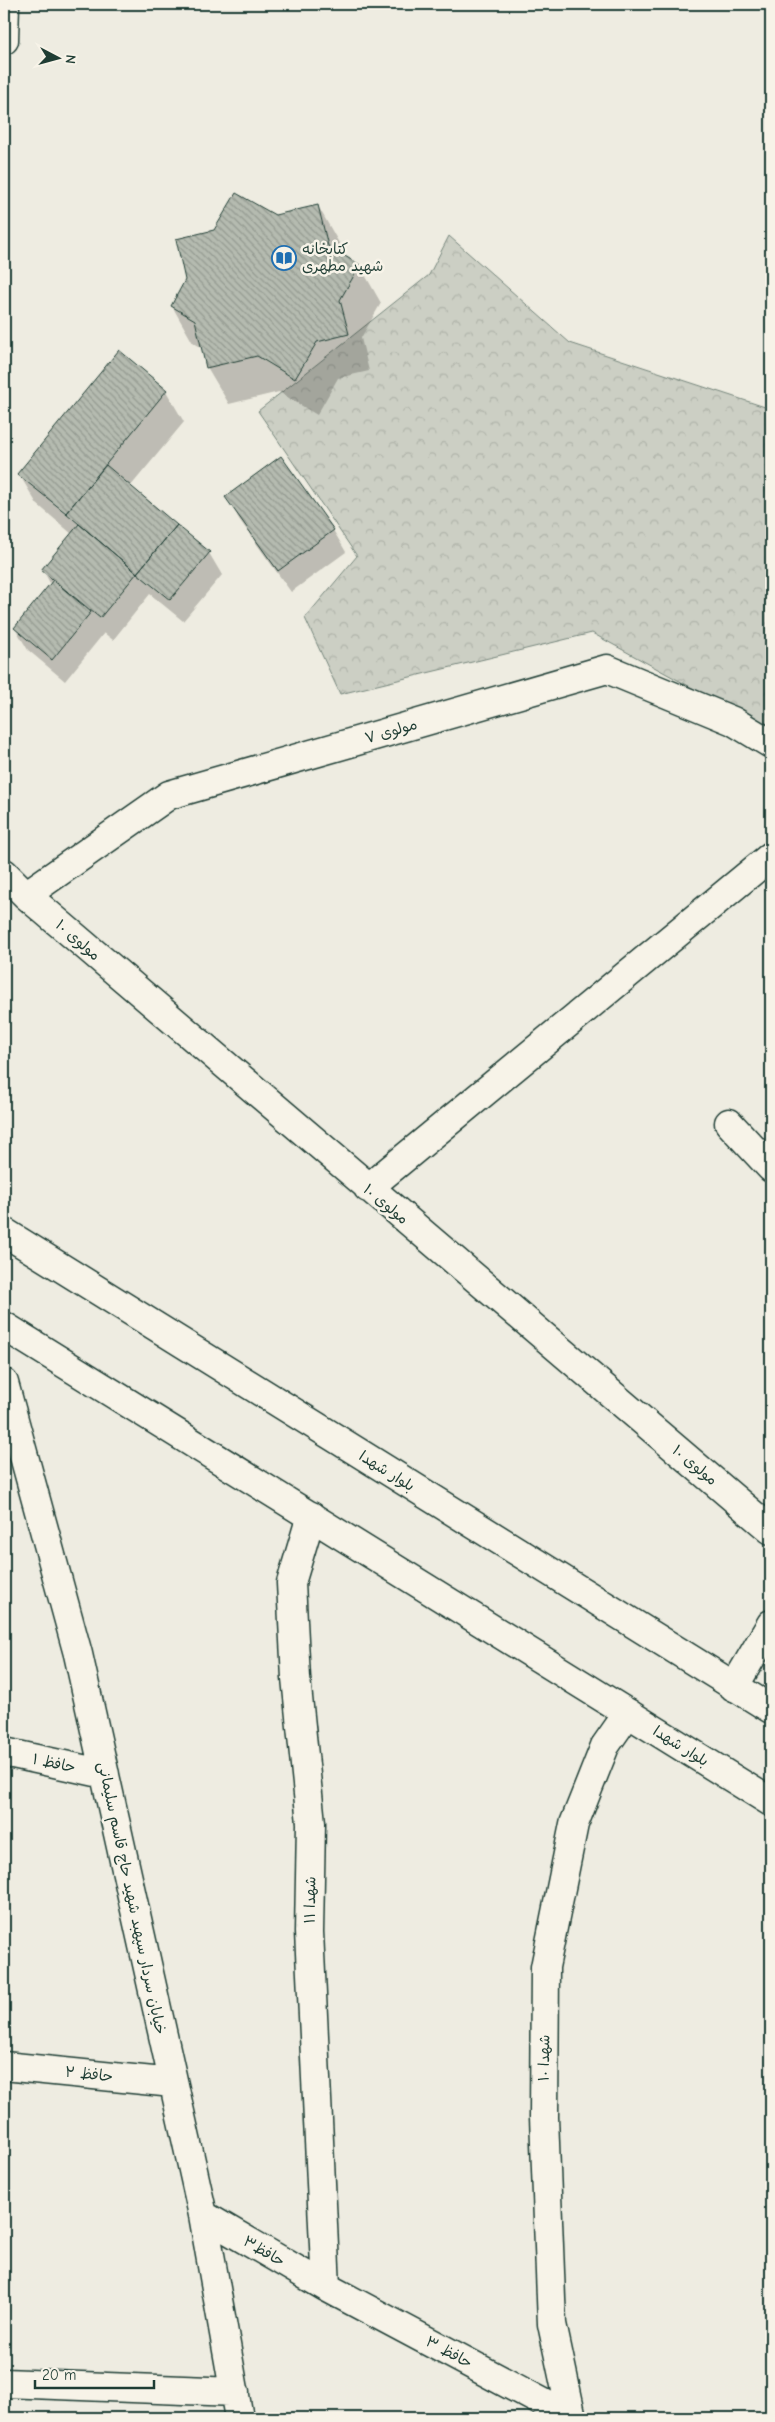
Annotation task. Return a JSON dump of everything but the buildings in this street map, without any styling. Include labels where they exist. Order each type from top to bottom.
[{"type":"street","points":[[4,40],[5,4]]},
{"type":"street","name":"مولوی ۷","points":[[26,895],[169,795],[607,669],[734,722],[771,744]]},
{"type":"street","points":[[368,1188],[771,856]]},
{"type":"street","name":"مولوی ۱۰","points":[[4,873],[26,895],[368,1188],[771,1530]]},
{"type":"street","points":[[729,1123],[771,1168]]},
{"type":"street","name":"بلوار شهدا","points":[[4,1232],[771,1709]]},
{"type":"street","name":"بلوار شهدا","points":[[4,1326],[771,1802]]},
{"type":"street","name":"خیابان سردار سپهبد شهید حاج قاسم سلیمانی","points":[[4,1382],[78,1654],[203,2215],[237,2405]]},
{"type":"street","name":"شهدا ۱۱","points":[[311,1516],[290,1582],[296,1678],[311,1823],[309,1932],[326,2287]]},
{"type":"street","points":[[734,1687],[771,1624]]},
{"type":"street","name":"شهدا ۱۰","points":[[572,2418],[552,2324],[544,2117],[545,1966],[574,1824],[605,1746],[628,1712]]},
{"type":"street","name":"حافظ ۱","points":[[4,1752],[105,1774]]},
{"type":"street","name":"حافظ ۲","points":[[4,2066],[173,2083]]},
{"type":"street","name":"حافظ۳","points":[[203,2215],[326,2287]]},
{"type":"street","name":"حافظ ۳","points":[[326,2287],[572,2418]]},
{"type":"street","points":[[4,2383],[237,2405]]},
{"type":"green space","points":[[449,236],[570,343],[771,409],[771,731],[592,633],[340,694],[305,618],[357,556],[258,411],[429,275]]},
{"type":"place","name":"کتابخانه شهید مطهری","points":[[284,258]]}]
